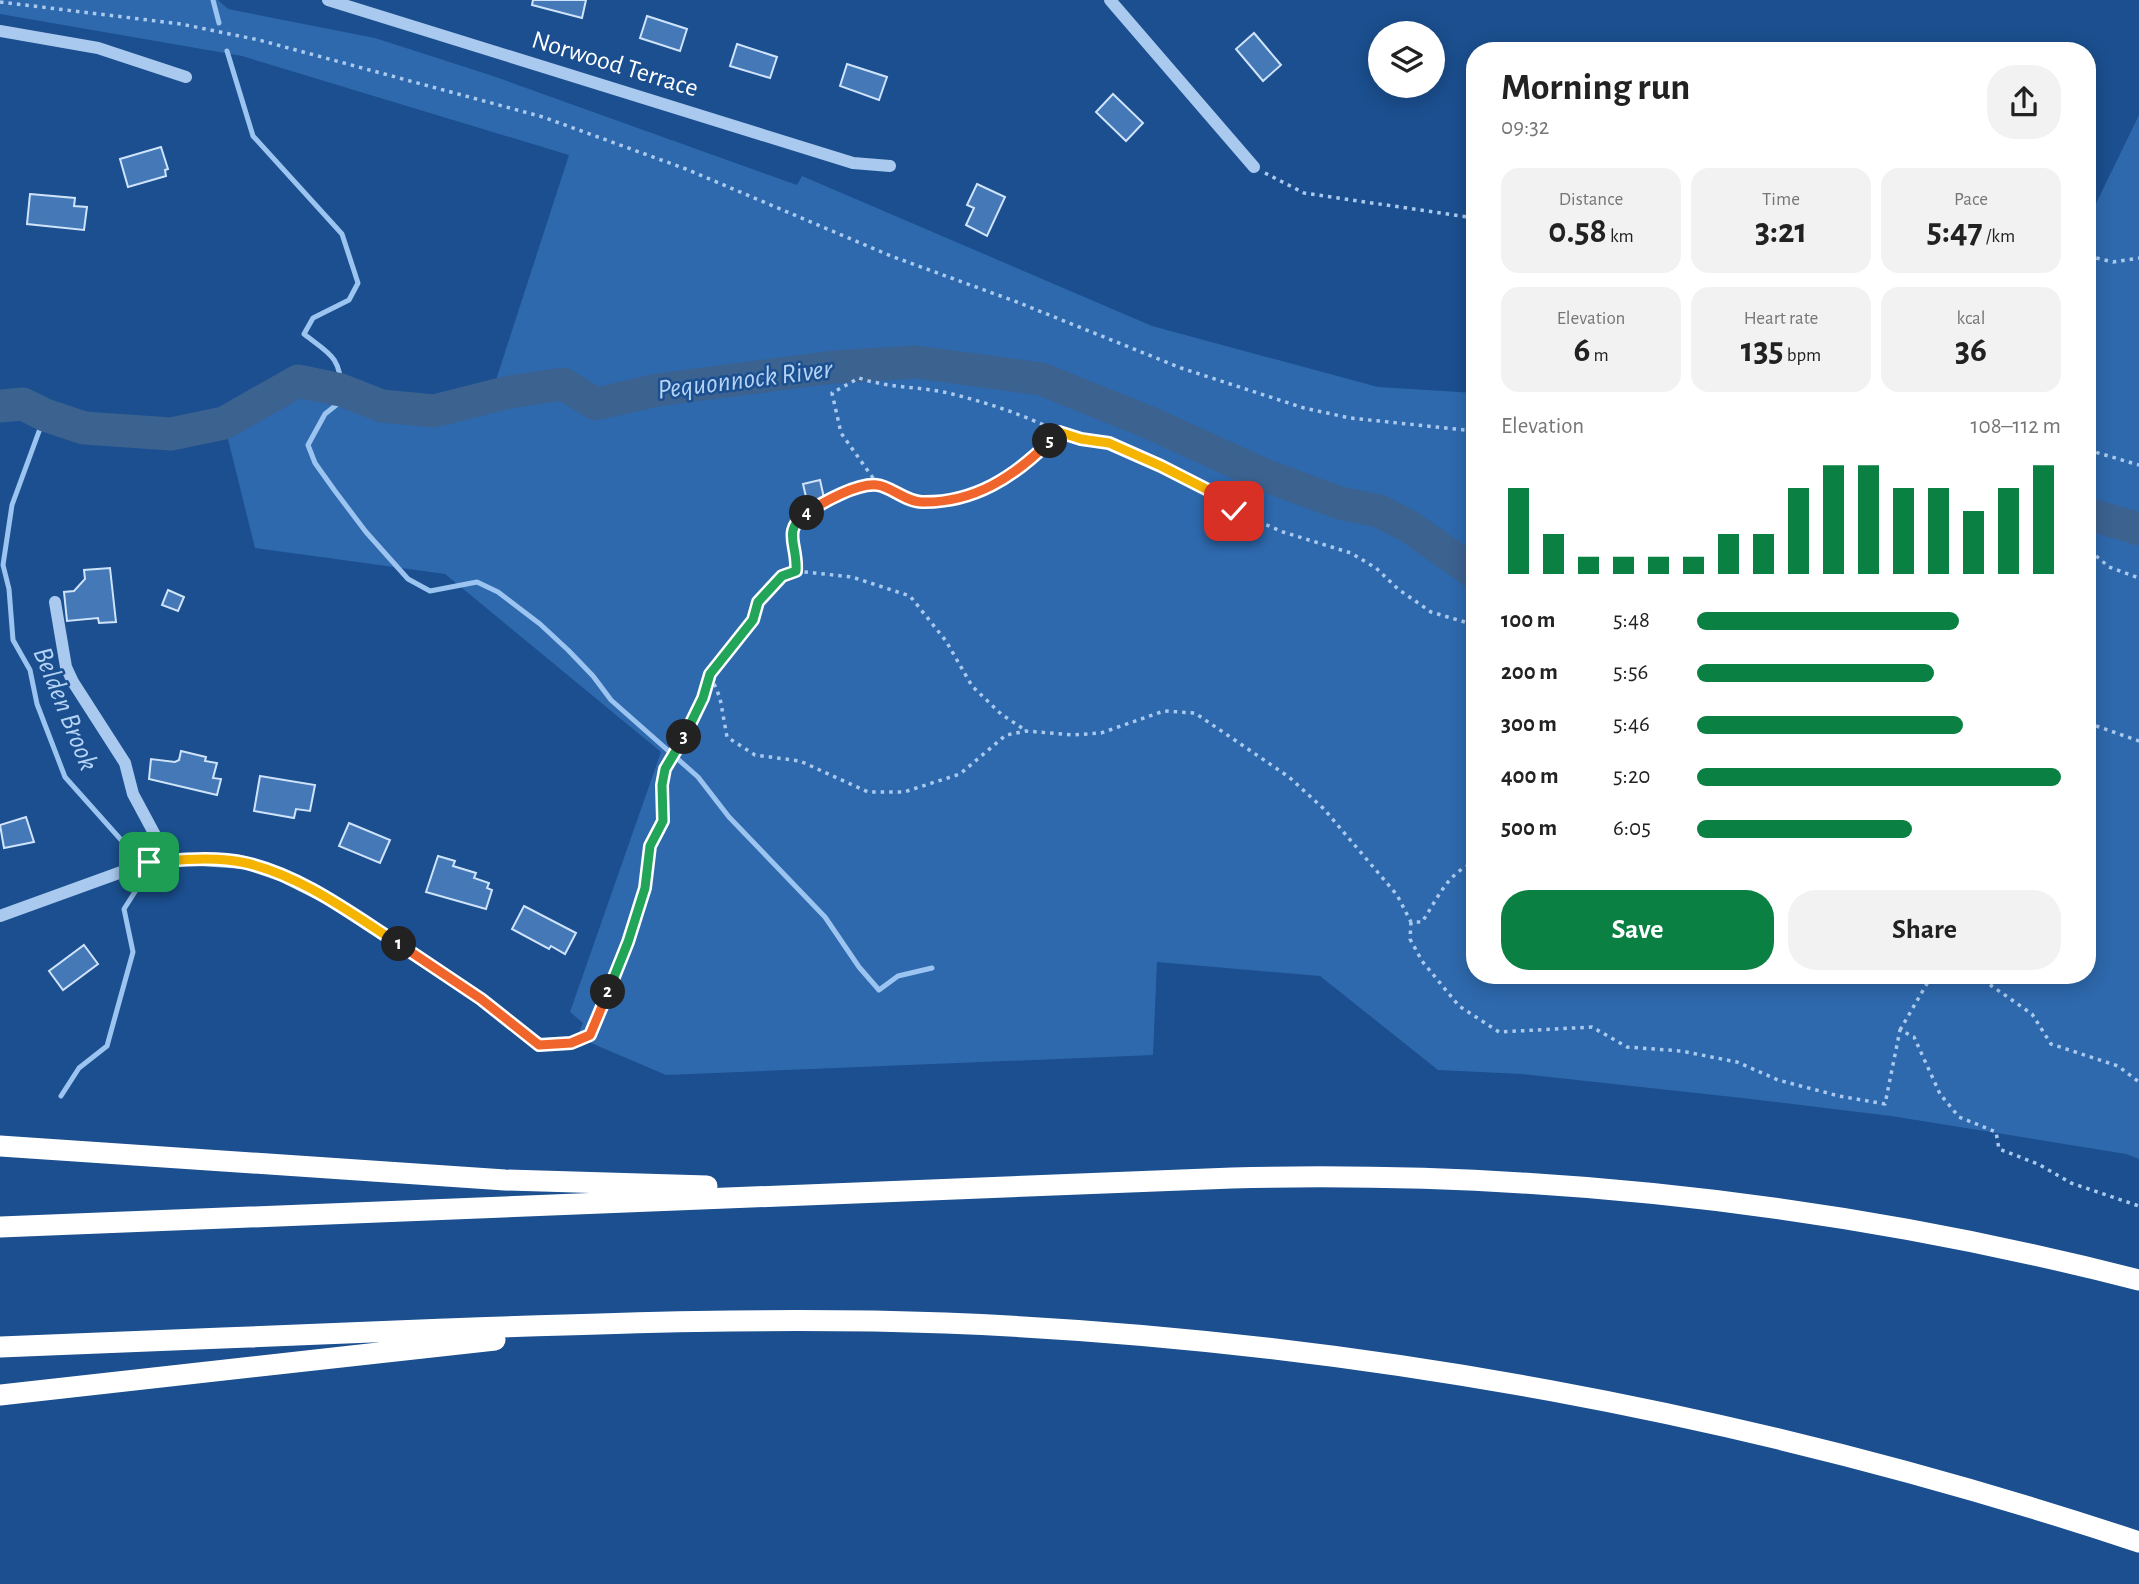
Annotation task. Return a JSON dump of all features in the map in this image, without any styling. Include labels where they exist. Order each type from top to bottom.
[{"type":"highway","points":[[0,1146],[505,1180],[902,1191]]},
{"type":"highway","points":[[0,1227],[1299,1177],[1434,1178],[1564,1185],[1697,1197],[1893,1226],[2023,1252],[2139,1280]]},
{"type":"highway","points":[[0,1347],[681,1321],[880,1321],[1072,1330],[1217,1342],[1419,1368],[1621,1404],[1789,1441],[2012,1501],[2139,1542]]},
{"type":"highway","points":[[0,1395],[681,1321]]},
{"type":"street","name":"Norwood Terrace","points":[[328,0],[853,163],[890,166]]},
{"type":"street","points":[[1110,0],[1254,167]]},
{"type":"street","points":[[0,31],[98,48],[186,77]]},
{"type":"street","points":[[55,602],[66,667],[125,763],[133,794],[169,860]]},
{"type":"street","points":[[0,916],[149,862],[169,860],[245,863],[328,899],[481,999],[539,1045]]},
{"type":"path","points":[[0,2],[181,24],[258,40],[543,117],[686,169],[891,256],[1017,302],[1181,368],[1304,408],[1350,418],[1466,430]]},
{"type":"path","points":[[1254,167],[1304,193],[1466,217]]},
{"type":"path","points":[[2096,258],[2113,262],[2139,258]]},
{"type":"path","points":[[1059,432],[1030,461],[996,485],[958,499],[919,503],[878,485],[841,433],[832,393],[859,378],[878,384],[954,394],[1018,413],[1081,439],[1109,443],[1208,490],[1234,511],[1283,532],[1351,553],[1376,568],[1398,589],[1431,612],[1466,622]]},
{"type":"path","points":[[2096,452],[2139,465]]},
{"type":"path","points":[[796,571],[797,556],[791,535],[796,521],[848,491],[878,485]]},
{"type":"path","points":[[2096,556],[2109,567],[2139,578]]},
{"type":"path","points":[[539,1045],[571,1043],[590,1035],[628,942],[645,888],[650,846],[663,821],[662,785],[665,769],[680,747],[698,709],[710,674],[753,620],[758,602],[782,576],[796,571],[852,578],[910,596],[946,641],[972,686],[1001,714],[1026,731]]},
{"type":"path","points":[[710,674],[720,698],[727,737],[755,755],[800,761],[868,792],[904,792],[960,774],[1006,735],[1026,731],[1073,736],[1101,733],[1164,711],[1195,713],[1289,777],[1324,808],[1397,895],[1411,922],[1410,939],[1422,961],[1459,1006],[1499,1032],[1592,1027],[1627,1047],[1681,1051],[1737,1062],[1778,1080],[1839,1096],[1885,1104],[1900,1030],[1927,984]]},
{"type":"path","points":[[2096,726],[2139,741]]},
{"type":"path","points":[[1411,922],[1422,922],[1449,880],[1466,866]]},
{"type":"path","points":[[1989,984],[2032,1014],[2051,1044],[2118,1066],[2139,1083]]},
{"type":"path","points":[[1900,1030],[1914,1037],[1940,1094],[1959,1117],[1996,1132],[1999,1149],[2038,1164],[2071,1183],[2139,1206]]},
{"type":"shaded area","points":[[0,0],[218,0],[228,9],[375,38],[493,76],[797,185],[802,176],[1152,326],[1378,387],[1466,392],[1466,984],[2096,984],[2096,204],[2139,115],[2139,1159],[2126,1154],[1891,1116],[1522,1074],[1438,1070],[1320,976],[1157,962],[1153,1055],[666,1075],[577,1037],[583,1023],[570,1012],[661,752],[445,574],[255,548],[224,423],[298,381],[341,390],[456,401],[496,380],[569,155],[242,56],[0,14]]},
{"type":"building","points":[[533,0],[586,0],[582,18],[532,5]]},
{"type":"building","points":[[647,16],[687,29],[680,51],[640,38]]},
{"type":"building","points":[[1254,33],[1281,65],[1263,81],[1236,49]]},
{"type":"building","points":[[737,44],[777,57],[770,78],[730,66]]},
{"type":"building","points":[[847,64],[887,77],[879,100],[840,86]]},
{"type":"building","points":[[1113,94],[1143,123],[1126,141],[1096,112]]},
{"type":"building","points":[[161,147],[168,169],[165,170],[166,176],[128,187],[120,159]]},
{"type":"building","points":[[977,184],[1005,197],[987,236],[966,225],[974,208],[967,205]]},
{"type":"building","points":[[30,194],[75,198],[74,206],[87,207],[84,230],[27,224]]},
{"type":"building","points":[[820,480],[824,498],[807,501],[803,484]]},
{"type":"building","points":[[110,568],[116,622],[99,623],[98,618],[67,621],[64,592],[74,591],[85,579],[84,570]]},
{"type":"building","points":[[168,590],[184,597],[178,611],[162,605]]},
{"type":"building","points":[[181,751],[206,757],[205,761],[217,763],[213,778],[221,779],[217,795],[149,779],[151,759],[175,762],[179,760]]},
{"type":"building","points":[[260,776],[315,785],[310,811],[296,809],[294,818],[254,811]]},
{"type":"building","points":[[26,817],[34,842],[4,848],[0,825]]},
{"type":"building","points":[[349,823],[390,840],[380,863],[339,846]]},
{"type":"building","points":[[438,856],[455,861],[453,866],[476,873],[474,878],[489,883],[487,888],[492,890],[486,909],[426,892]]},
{"type":"building","points":[[524,906],[576,933],[565,954],[551,946],[549,949],[512,929]]},
{"type":"building","points":[[84,945],[98,964],[63,990],[49,971]]},
{"type":"waterway","points":[[213,0],[219,23]]},
{"type":"waterway","points":[[227,51],[253,136],[342,234],[358,283],[349,300],[313,318],[304,334],[336,362],[341,390]]},
{"type":"waterway","name":"Pequonnock River","points":[[0,406],[23,404],[45,415],[84,428],[171,434],[224,423],[298,381],[341,390],[382,406],[434,411],[509,392],[563,384],[596,404],[657,390],[834,367],[917,362],[1041,379],[1148,422],[1264,475],[1340,503],[1379,511],[1410,527],[1466,567]]},
{"type":"waterway","points":[[350,394],[325,414],[308,445],[315,463],[335,491],[366,532],[408,579],[430,591],[477,582],[498,592],[540,624],[593,676],[611,700],[698,777],[729,817],[825,917],[859,967],[879,990],[898,976],[932,968]]},
{"type":"waterway","name":"Belden Brook","points":[[45,415],[12,505],[3,565],[9,589],[13,640],[30,670],[37,704],[65,777],[131,851],[147,873],[124,909],[133,952],[107,1046],[79,1068],[61,1096]]},
{"type":"waterway","name":"Pequonnock River","points":[[2096,516],[2139,529]]},
{"type":"route","points":[[149,862],[185,859],[245,863],[280,876],[328,899],[411,952],[481,999],[539,1045],[571,1043],[590,1035],[628,942],[645,888],[650,846],[663,821],[662,785],[665,769],[680,747],[703,698],[710,674],[753,620],[758,602],[782,576],[796,571],[797,556],[791,535],[796,521],[848,491],[878,485],[919,503],[958,499],[996,485],[1030,461],[1059,432],[1081,439],[1109,443],[1161,466],[1208,490],[1234,511]]}]
